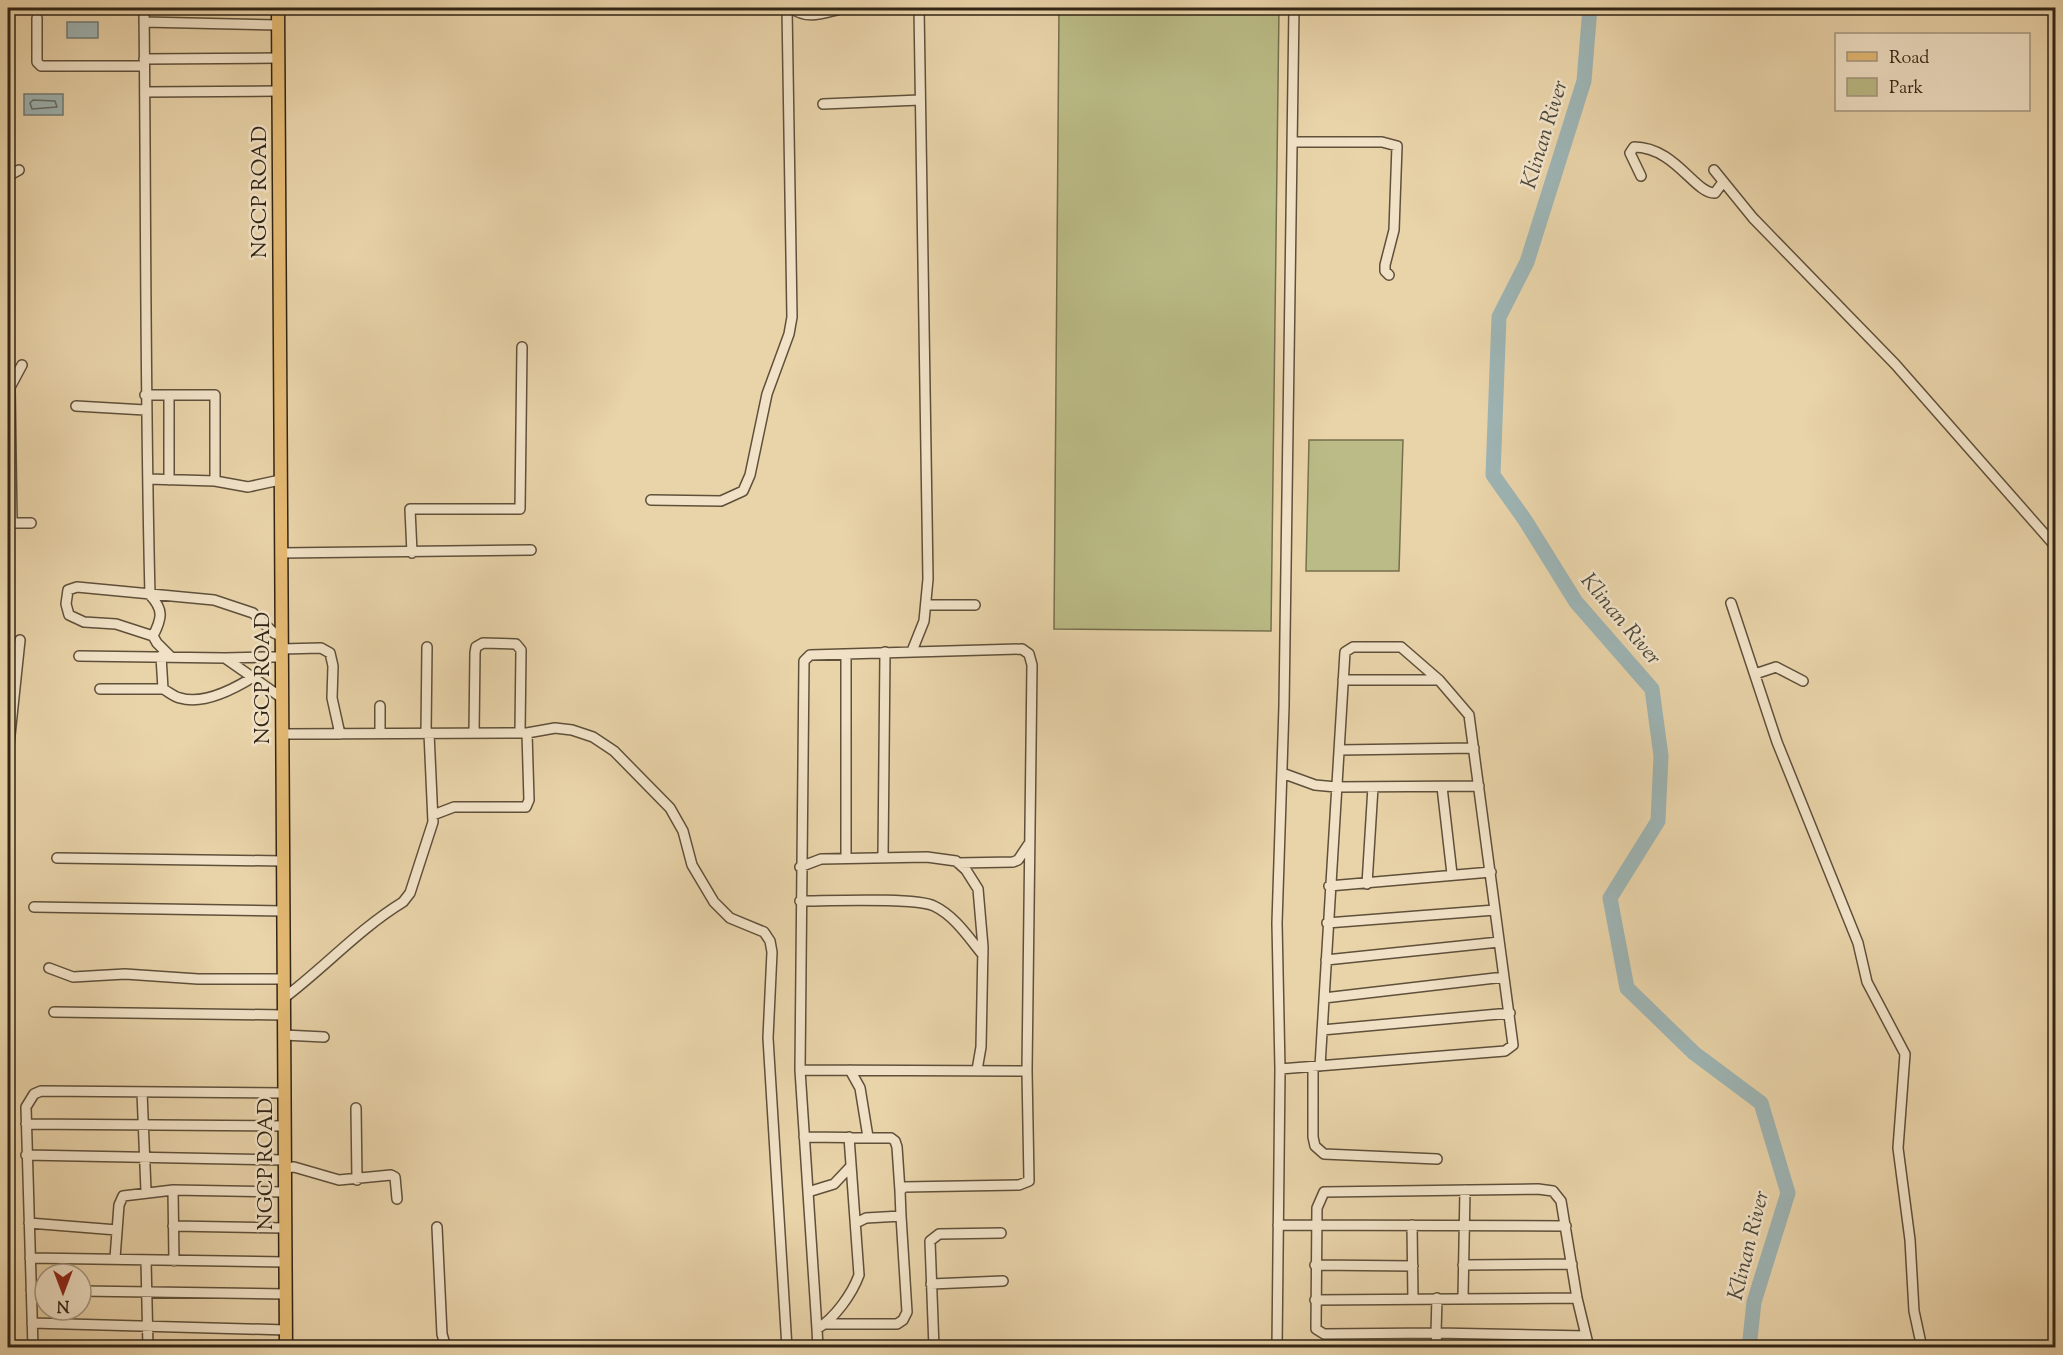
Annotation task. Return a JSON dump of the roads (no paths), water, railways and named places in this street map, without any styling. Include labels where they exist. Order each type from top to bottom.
[{"type":"main road","name":"NGCP ROAD","points":[[278,8],[286,1347]]},
{"type":"street","points":[[144,8],[148,223],[145,410],[150,595],[160,606],[160,621],[153,636]]},
{"type":"street","points":[[651,500],[721,501],[743,491],[750,475],[767,394],[789,333],[792,318],[789,8],[801,14],[816,15],[845,8]]},
{"type":"street","points":[[912,651],[919,637],[927,604],[919,8]]},
{"type":"street","points":[[1277,1347],[1280,1070],[1277,923],[1282,773],[1294,8]]},
{"type":"street","points":[[37,18],[37,62],[41,66],[278,58]]},
{"type":"street","points":[[144,22],[278,25]]},
{"type":"street","points":[[145,92],[278,91]]},
{"type":"street","points":[[823,104],[920,100]]},
{"type":"street","points":[[1293,142],[1382,142],[1396,145],[1395,230],[1385,265],[1385,271],[1389,275]]},
{"type":"street","points":[[1641,176],[1630,153],[1635,147],[1656,150],[1665,154],[1706,191],[1715,193],[1723,182]]},
{"type":"street","points":[[8,176],[19,170]]},
{"type":"street","points":[[1714,170],[1760,226],[1895,364],[2055,547]]},
{"type":"street","points":[[412,553],[410,509],[520,510],[522,347]]},
{"type":"street","points":[[22,365],[9,389],[10,523],[31,523]]},
{"type":"street","points":[[145,395],[215,395],[215,481]]},
{"type":"street","points":[[169,395],[169,480]]},
{"type":"street","points":[[76,406],[145,410]]},
{"type":"street","points":[[148,479],[215,481],[248,487],[280,480]]},
{"type":"street","points":[[281,553],[531,550]]},
{"type":"street","points":[[164,688],[165,656],[153,636],[116,624],[84,622],[69,615],[66,604],[68,590],[77,587],[213,600],[253,613],[270,630],[281,647]]},
{"type":"street","points":[[160,606],[170,596]]},
{"type":"street","points":[[1731,603],[1777,742],[1854,932],[1867,982],[1905,1054],[1898,1148],[1910,1240],[1914,1311],[1922,1347]]},
{"type":"street","points":[[927,604],[975,604]]},
{"type":"street","points":[[8,753],[10,697],[18,662],[20,639]]},
{"type":"street","points":[[433,815],[454,807],[526,807],[529,789],[521,651],[516,644],[476,646],[474,733]]},
{"type":"street","points":[[100,689],[164,688],[182,699],[202,699],[252,678],[264,670],[268,657],[281,647],[321,648],[330,653],[333,666],[332,698],[340,734]]},
{"type":"street","points":[[284,998],[307,980],[351,938],[403,902],[416,877],[433,815],[428,733],[428,647]]},
{"type":"street","points":[[1280,1070],[1316,1066],[1505,1051],[1513,1045],[1469,715],[1439,680],[1403,648],[1353,647],[1345,652],[1322,1030],[1316,1066],[1313,1137],[1316,1146],[1324,1154],[1437,1159]]},
{"type":"street","points":[[818,1347],[821,1327],[808,1192],[800,1070],[800,867],[804,661],[810,655],[1022,650],[1029,654],[1032,665],[1029,844],[1029,1181],[1019,1185],[909,1187],[900,1191]]},
{"type":"street","points":[[883,857],[885,652]]},
{"type":"street","points":[[846,654],[846,858]]},
{"type":"street","points":[[79,656],[268,657]]},
{"type":"street","points":[[225,658],[282,698]]},
{"type":"street","points":[[8,660],[18,662]]},
{"type":"street","points":[[1755,674],[1776,667],[1803,681]]},
{"type":"street","points":[[1343,680],[1439,680]]},
{"type":"street","points":[[380,706],[380,733]]},
{"type":"street","points":[[282,734],[524,733],[555,728],[572,730],[593,737],[614,751],[670,808],[683,831],[692,865],[714,902],[730,918],[764,932],[770,941],[772,952],[768,1038],[787,1347]]},
{"type":"street","points":[[1339,750],[1474,748]]},
{"type":"street","points":[[1282,773],[1316,785],[1336,787],[1479,786]]},
{"type":"street","points":[[1367,884],[1373,787]]},
{"type":"street","points":[[1442,787],[1452,874]]},
{"type":"street","points":[[800,867],[821,859],[883,857],[945,858],[958,863],[1013,862],[1018,860],[1029,844]]},
{"type":"street","points":[[57,858],[283,861]]},
{"type":"street","points":[[958,863],[970,875],[978,889],[983,955],[981,1039],[977,1071]]},
{"type":"street","points":[[1329,886],[1491,872]]},
{"type":"street","points":[[800,901],[890,901],[933,905],[950,916],[983,955]]},
{"type":"street","points":[[34,908],[283,910]]},
{"type":"street","points":[[1327,923],[1495,910]]},
{"type":"street","points":[[1326,960],[1499,942]]},
{"type":"street","points":[[49,968],[73,977],[125,974],[198,979],[284,979]]},
{"type":"street","points":[[1324,998],[1504,977]]},
{"type":"street","points":[[54,1012],[284,1015]]},
{"type":"street","points":[[1322,1030],[1510,1013]]},
{"type":"street","points":[[284,1035],[324,1037]]},
{"type":"street","points":[[800,1070],[1028,1071]]},
{"type":"street","points":[[850,1070],[861,1088],[868,1137]]},
{"type":"street","points":[[33,1347],[26,1155],[26,1107],[29,1098],[41,1091],[284,1093]]},
{"type":"street","points":[[142,1092],[146,1191]]},
{"type":"street","points":[[356,1108],[357,1180]]},
{"type":"street","points":[[26,1124],[285,1126]]},
{"type":"street","points":[[804,1137],[891,1138],[895,1141],[900,1191],[907,1312],[903,1320],[897,1324],[821,1327]]},
{"type":"street","points":[[821,1327],[850,1293],[859,1275],[849,1137]]},
{"type":"street","points":[[26,1155],[285,1164],[339,1180],[391,1175],[397,1186],[397,1199]]},
{"type":"street","points":[[808,1192],[834,1184],[851,1166]]},
{"type":"street","points":[[1586,1336],[1324,1334],[1316,1329],[1315,1265],[1318,1201],[1324,1192],[1538,1189],[1553,1191],[1561,1201],[1577,1298],[1589,1347]]},
{"type":"street","points":[[172,1190],[174,1261]]},
{"type":"street","points":[[115,1258],[120,1199],[123,1196],[146,1191],[172,1190],[285,1192]]},
{"type":"street","points":[[1463,1298],[1465,1190]]},
{"type":"street","points":[[856,1222],[866,1218],[901,1216]]},
{"type":"street","points":[[28,1222],[117,1230]]},
{"type":"street","points":[[1278,1225],[1566,1226]]},
{"type":"street","points":[[1412,1225],[1413,1299]]},
{"type":"street","points":[[173,1226],[285,1228]]},
{"type":"street","points":[[437,1227],[442,1334],[446,1347]]},
{"type":"street","points":[[934,1347],[929,1250],[933,1237],[939,1234],[1001,1233]]},
{"type":"street","points":[[30,1258],[285,1262]]},
{"type":"street","points":[[146,1260],[148,1347]]},
{"type":"street","points":[[1463,1265],[1572,1264]]},
{"type":"street","points":[[1315,1265],[1413,1266]]},
{"type":"street","points":[[931,1284],[1003,1281]]},
{"type":"street","points":[[93,1291],[286,1294]]},
{"type":"street","points":[[1437,1298],[1437,1347]]},
{"type":"street","points":[[1315,1300],[1577,1298]]},
{"type":"street","points":[[32,1323],[286,1330]]},
{"type":"water","points":[[67,22],[98,22],[98,38],[67,38]]},
{"type":"water","points":[[24,94],[63,94],[63,115],[24,115]]},
{"type":"waterway","name":"Klinan River","points":[[1590,8],[1584,81],[1527,262],[1499,317],[1493,475],[1525,520],[1576,602],[1652,689],[1661,756],[1658,821],[1610,898],[1627,988],[1694,1053],[1761,1103],[1788,1193],[1754,1302],[1749,1348]]}]
